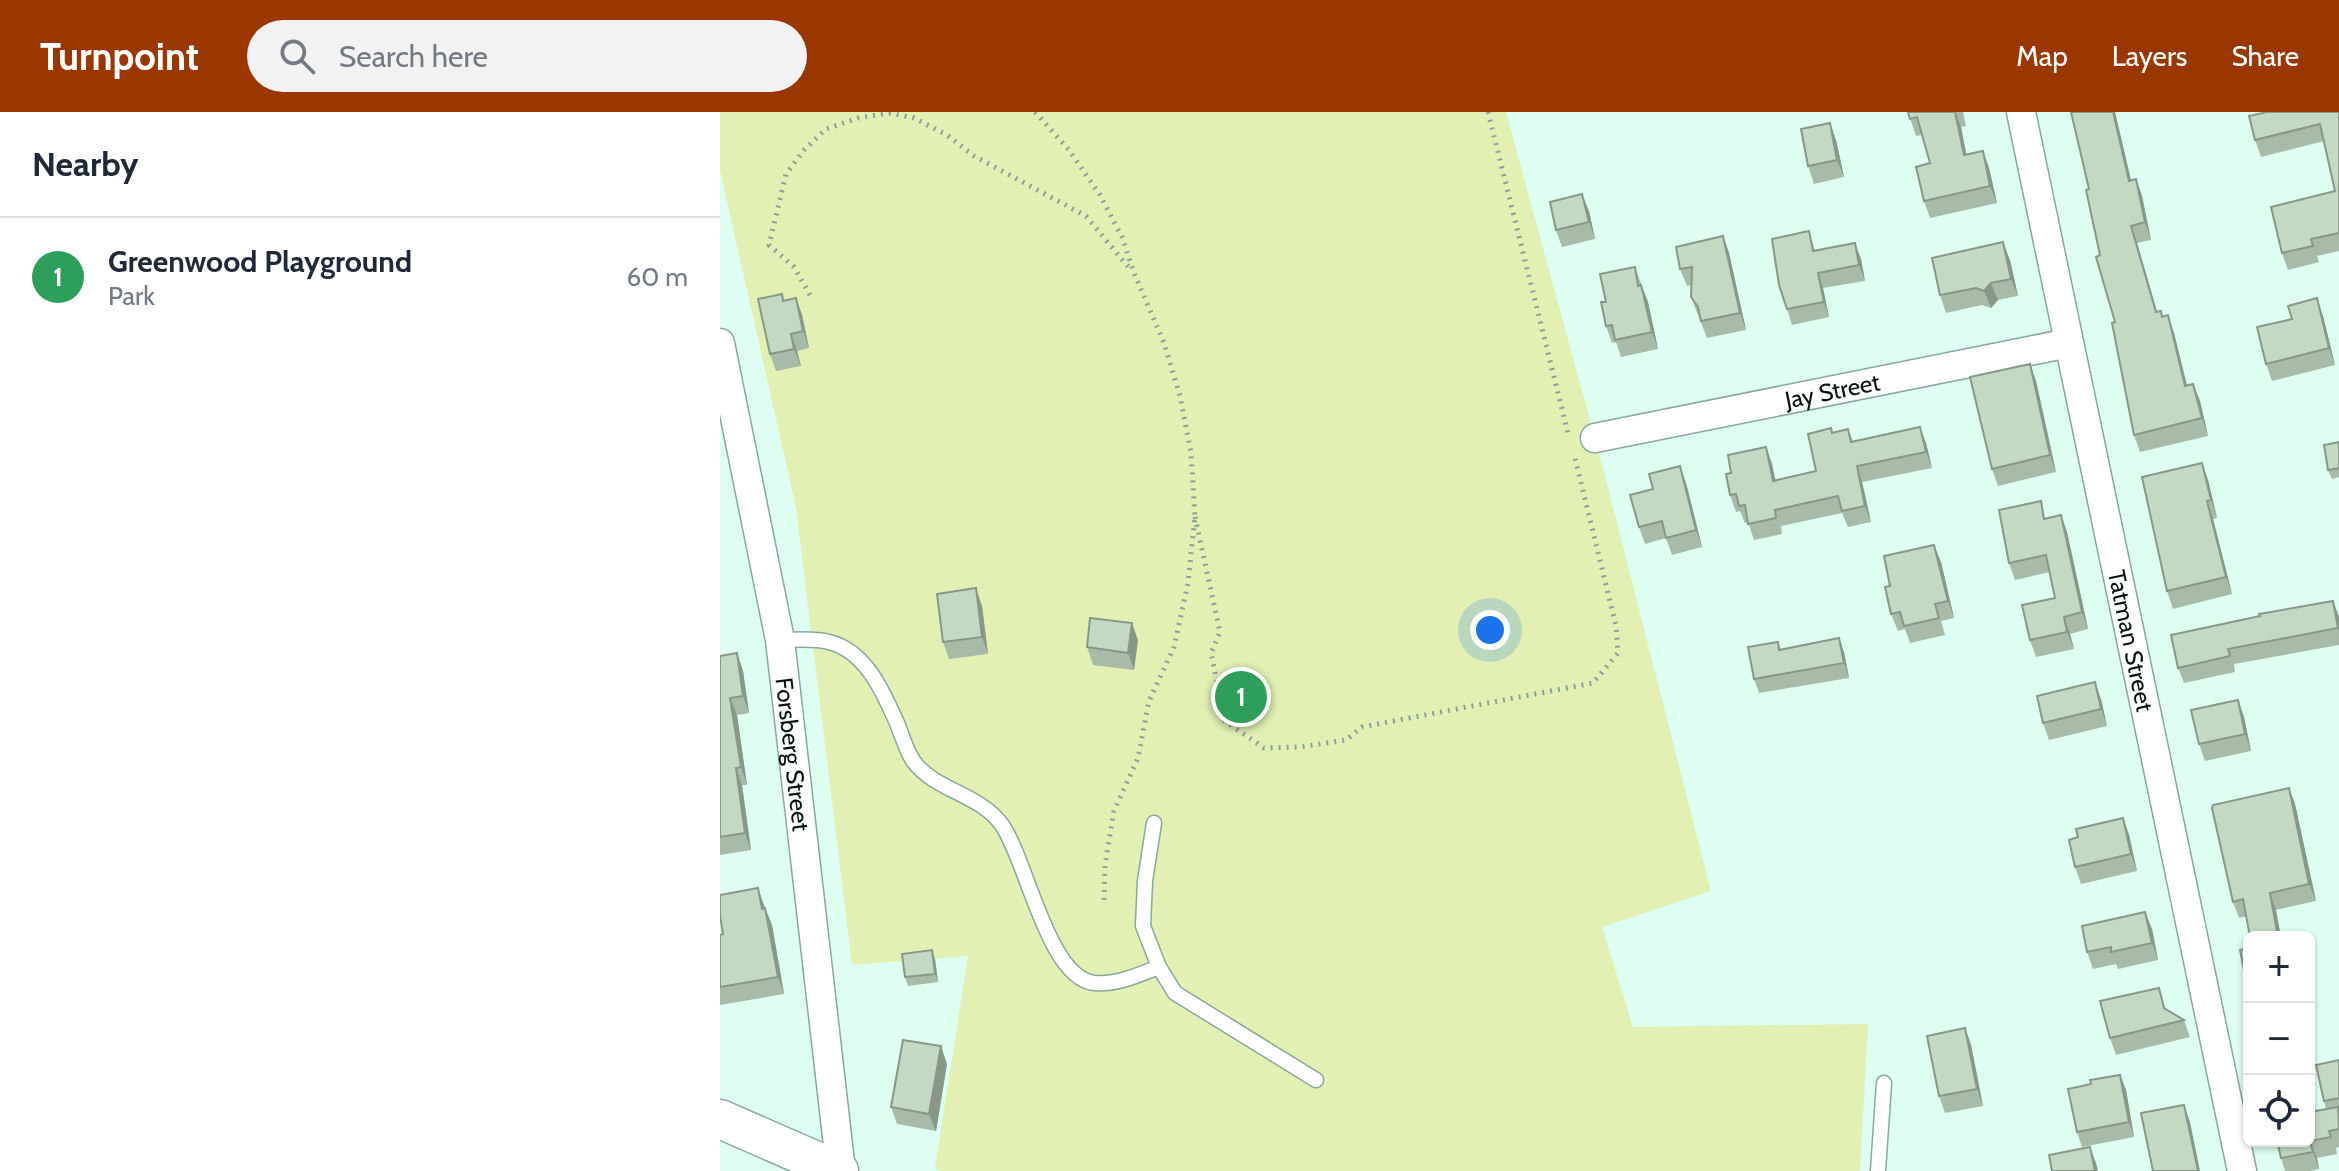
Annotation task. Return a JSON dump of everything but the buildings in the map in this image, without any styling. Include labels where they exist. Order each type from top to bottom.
[{"type":"main road","points":[[720,1119],[840,1171]]},
{"type":"street","name":"Tatman Street","points":[[2021,112],[2242,1171]]},
{"type":"street","name":"Forsberg Street","points":[[720,343],[780,640],[840,1171]]},
{"type":"street","name":"Jay Street","points":[[1595,438],[2069,343]]},
{"type":"lane","points":[[780,640],[830,642],[853,656],[879,682],[913,760],[927,775],[975,800],[1001,824],[1020,858],[1047,935],[1069,969],[1091,983],[1117,983],[1159,967]]},
{"type":"lane","points":[[1154,823],[1145,881],[1143,926],[1159,967],[1175,993],[1316,1080]]},
{"type":"lane","points":[[1878,1171],[1884,1083]]},
{"type":"path","points":[[1035,112],[1069,150],[1100,195],[1122,237],[1164,343],[1180,396],[1191,453],[1195,517],[1220,632],[1211,653],[1225,721],[1264,748],[1300,747],[1346,740],[1362,727],[1593,683],[1618,653],[1616,626],[1488,112]]},
{"type":"path","points":[[810,295],[794,267],[769,245],[786,174],[804,150],[826,129],[858,118],[889,113],[914,118],[947,135],[974,156],[1086,216],[1134,273]]},
{"type":"path","points":[[1104,903],[1105,865],[1114,811],[1138,758],[1149,701],[1174,647],[1188,583],[1195,517]]},
{"type":"green space","points":[[720,112],[1506,112],[1602,464],[1711,891],[1602,927],[1633,1027],[1868,1024],[1860,1171],[941,1171],[935,1168],[968,956],[852,965],[796,508],[720,170]]},
{"type":"place","name":"Greenwood Playground","points":[[1241,697]]}]
